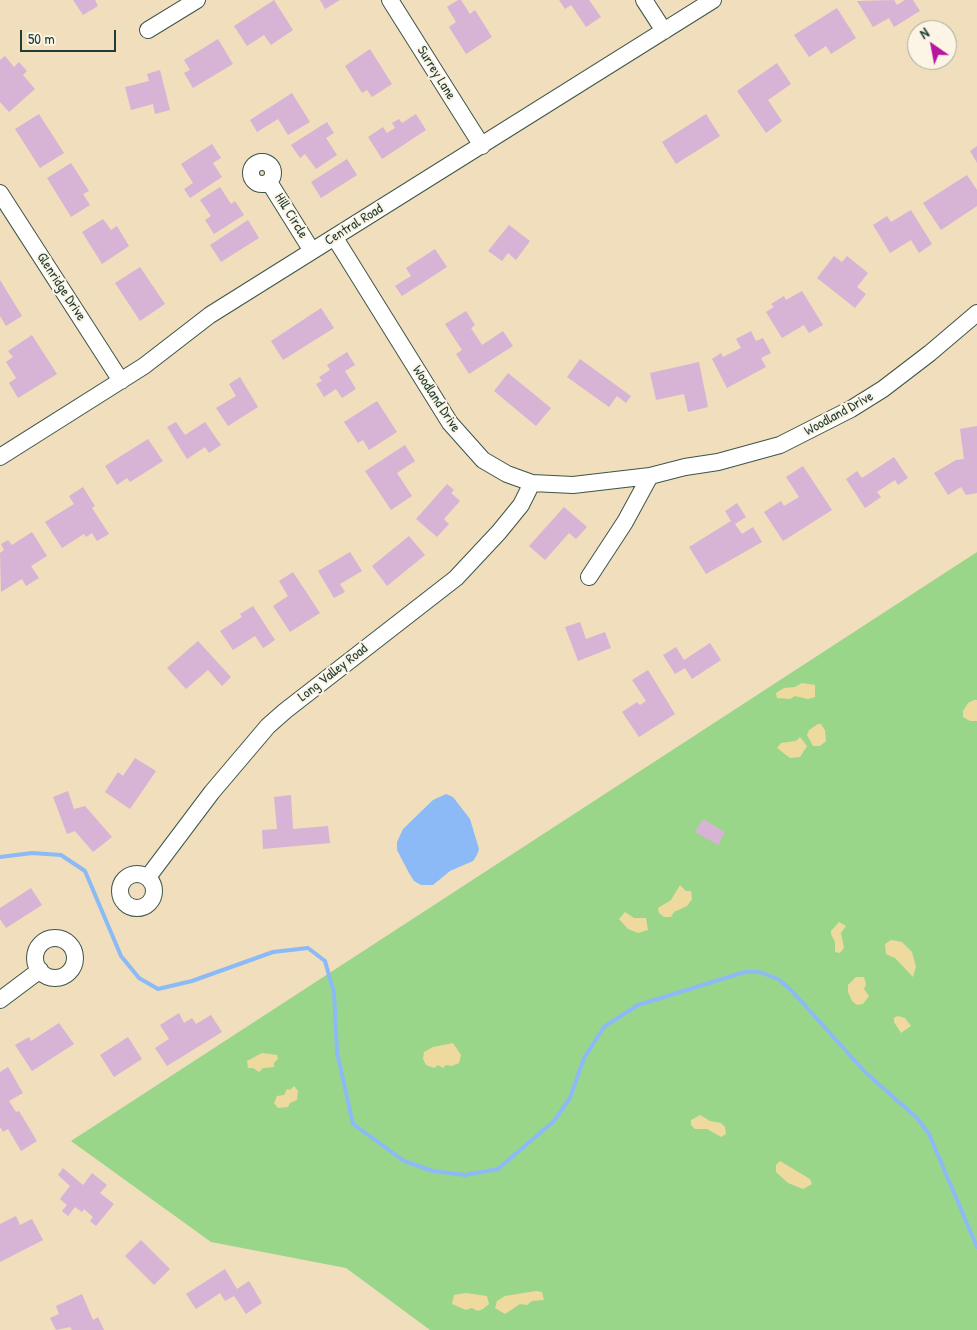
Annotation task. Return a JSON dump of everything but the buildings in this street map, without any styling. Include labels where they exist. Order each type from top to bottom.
[{"type":"street","points":[[148,30],[197,0]]},
{"type":"street","name":"Surrey Lane","points":[[390,0],[482,146]]},
{"type":"street","points":[[644,0],[664,31]]},
{"type":"street","name":"Central Road","points":[[0,457],[121,381],[210,315],[713,0]]},
{"type":"street","name":"Hill Circle","points":[[269,182],[312,251]]},
{"type":"street","name":"Glenridge Drive","points":[[0,193],[121,381]]},
{"type":"street","name":"Woodland Drive","points":[[335,238],[450,423],[483,460],[507,474],[532,484],[573,485],[650,476],[756,454],[780,445],[851,409],[883,389],[930,353],[977,313]]},
{"type":"street","points":[[590,577],[625,522],[650,476]]},
{"type":"street","name":"Long Valley Road","points":[[148,877],[212,792],[256,738],[284,711],[456,578],[499,532],[521,505],[532,484]]},
{"type":"street","points":[[0,1000],[40,970]]},
{"type":"green space","points":[[977,552],[977,1330],[430,1330],[346,1268],[211,1242],[71,1141]]},
{"type":"sand","points":[[802,683],[815,685],[815,697],[808,699],[795,696],[790,699],[777,698],[776,693],[784,688],[795,687]]},
{"type":"sand","points":[[977,700],[977,721],[970,721],[963,717],[963,711],[968,703]]},
{"type":"sand","points":[[821,724],[825,730],[826,741],[820,746],[813,746],[807,735],[809,730]]},
{"type":"sand","points":[[800,737],[807,746],[800,757],[790,758],[777,748],[781,743],[796,741]]},
{"type":"sand","points":[[680,885],[686,891],[691,891],[692,899],[687,906],[674,912],[671,917],[664,917],[659,913],[658,908],[671,900]]},
{"type":"sand","points":[[625,912],[634,918],[646,918],[648,930],[638,933],[628,929],[619,919]]},
{"type":"sand","points":[[839,922],[846,926],[841,933],[844,948],[840,953],[835,952],[835,942],[831,934],[831,931]]},
{"type":"sand","points":[[891,940],[902,942],[912,952],[916,967],[913,977],[895,958],[886,954],[885,944]]},
{"type":"sand","points":[[856,977],[864,977],[866,984],[864,989],[869,996],[863,1004],[857,1005],[852,1001],[848,992],[848,985]]},
{"type":"sand","points":[[898,1016],[905,1018],[911,1026],[901,1033],[894,1022],[894,1018]]},
{"type":"sand","points":[[453,1043],[461,1055],[459,1063],[452,1066],[446,1065],[443,1068],[438,1065],[434,1068],[426,1065],[423,1059],[424,1052],[433,1047]]},
{"type":"sand","points":[[262,1053],[277,1055],[278,1059],[274,1063],[274,1067],[263,1068],[259,1072],[253,1068],[248,1068],[247,1061]]},
{"type":"sand","points":[[294,1086],[298,1091],[297,1100],[290,1103],[288,1107],[278,1108],[274,1103],[277,1096],[284,1095],[287,1089],[290,1090]]},
{"type":"sand","points":[[700,1115],[710,1121],[721,1123],[725,1127],[726,1134],[721,1137],[707,1129],[695,1129],[691,1125],[691,1120]]},
{"type":"sand","points":[[780,1161],[810,1179],[812,1184],[803,1189],[788,1183],[776,1172],[776,1165]]},
{"type":"sand","points":[[536,1291],[542,1292],[544,1300],[532,1301],[527,1305],[520,1304],[505,1314],[495,1308],[497,1301],[505,1296]]},
{"type":"sand","points":[[466,1293],[487,1296],[489,1304],[478,1311],[472,1308],[466,1310],[452,1304],[454,1295]]},
{"type":"water","points":[[446,794],[453,797],[470,819],[479,849],[473,861],[450,871],[433,885],[421,885],[414,881],[409,873],[397,850],[397,842],[403,829],[433,800]]},
{"type":"waterway","points":[[0,857],[32,853],[61,855],[85,871],[121,956],[139,978],[158,989],[192,981],[273,952],[308,948],[325,961],[334,993],[337,1052],[353,1124],[404,1161],[433,1171],[465,1175],[498,1169],[554,1121],[570,1098],[584,1058],[604,1027],[638,1005],[745,972],[760,972],[778,979],[791,990],[865,1072],[917,1118],[929,1134],[977,1247]]}]
